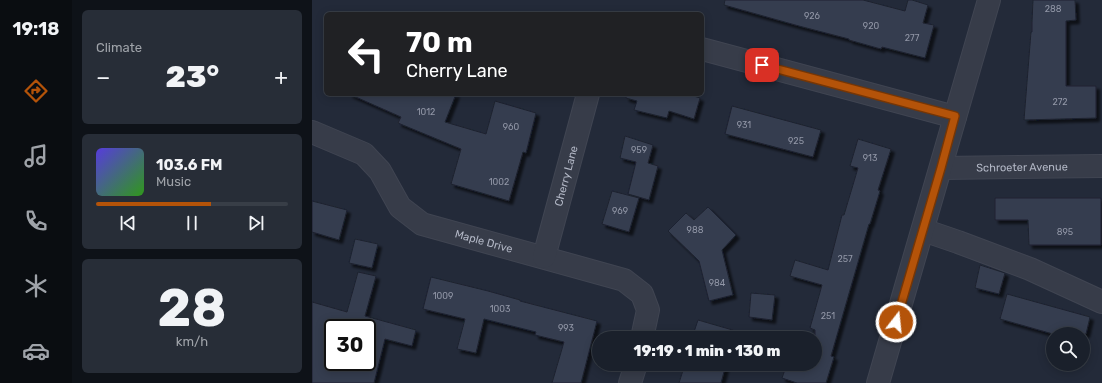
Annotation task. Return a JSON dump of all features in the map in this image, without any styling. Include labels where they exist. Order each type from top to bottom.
[{"type":"street","points":[[878,383],[989,0]]},
{"type":"street","points":[[704,50],[955,116]]},
{"type":"street","name":"Cherry Lane","points":[[544,257],[587,96]]},
{"type":"street","name":"Maple Drive","points":[[312,132],[364,154],[380,171],[400,207],[422,224],[624,280],[642,294],[648,310],[644,331]]},
{"type":"street","name":"Schroeter Avenue","points":[[941,168],[1102,166]]},
{"type":"street","points":[[923,230],[1030,269],[1102,302]]},
{"type":"street","points":[[630,383],[634,371]]},
{"type":"building","points":[[725,0],[863,0],[905,11],[908,0],[912,0],[928,5],[923,23],[934,25],[925,58],[882,47],[881,49],[724,5]]},
{"type":"building","points":[[1033,0],[1075,0],[1076,20],[1066,21],[1066,86],[1096,86],[1096,118],[1024,120],[1032,32]]},
{"type":"building","points":[[354,96],[455,96],[445,122],[486,134],[495,101],[536,113],[526,153],[523,152],[509,201],[451,184],[461,149],[398,123],[401,117]]},
{"type":"building","points":[[626,96],[694,96],[700,98],[694,119],[669,111],[667,118],[634,110],[637,101],[626,98]]},
{"type":"building","points":[[732,106],[821,130],[813,157],[725,134]]},
{"type":"building","points":[[625,136],[653,145],[648,163],[658,166],[649,200],[628,194],[636,162],[620,158]]},
{"type":"building","points":[[858,139],[891,149],[831,356],[834,357],[826,383],[797,383],[782,378],[784,371],[822,371],[822,331],[815,331],[810,328],[822,285],[790,276],[795,260],[828,270],[842,215],[844,215],[858,168],[850,166]]},
{"type":"building","points":[[612,191],[639,198],[629,232],[602,224]]},
{"type":"building","points":[[995,198],[1101,198],[1101,245],[1029,245],[1028,220],[995,220]]},
{"type":"building","points":[[312,201],[347,210],[339,240],[312,232]]},
{"type":"building","points":[[708,207],[736,235],[722,250],[733,295],[709,301],[699,261],[668,231],[686,213],[694,220]]},
{"type":"building","points":[[355,239],[378,244],[372,268],[349,263]]},
{"type":"building","points":[[980,265],[1005,273],[999,294],[975,288]]},
{"type":"building","points":[[358,272],[376,276],[365,316],[376,319],[324,319],[324,371],[376,371],[376,319],[416,330],[412,346],[385,339],[374,383],[312,383],[312,302],[347,312]]},
{"type":"building","points":[[431,277],[597,321],[594,331],[592,331],[592,340],[581,383],[552,383],[564,342],[535,335],[536,332],[484,319],[476,353],[457,349],[465,319],[423,309]]},
{"type":"building","points":[[751,293],[775,295],[772,320],[749,317]]},
{"type":"building","points":[[1007,294],[1090,317],[1088,327],[1046,327],[1046,332],[1000,319]]},
{"type":"building","points":[[698,320],[736,331],[694,331]]},
{"type":"building","points":[[683,371],[724,371],[721,383],[679,383]]},
{"type":"route","points":[[762,65],[955,116],[896,322]]}]
